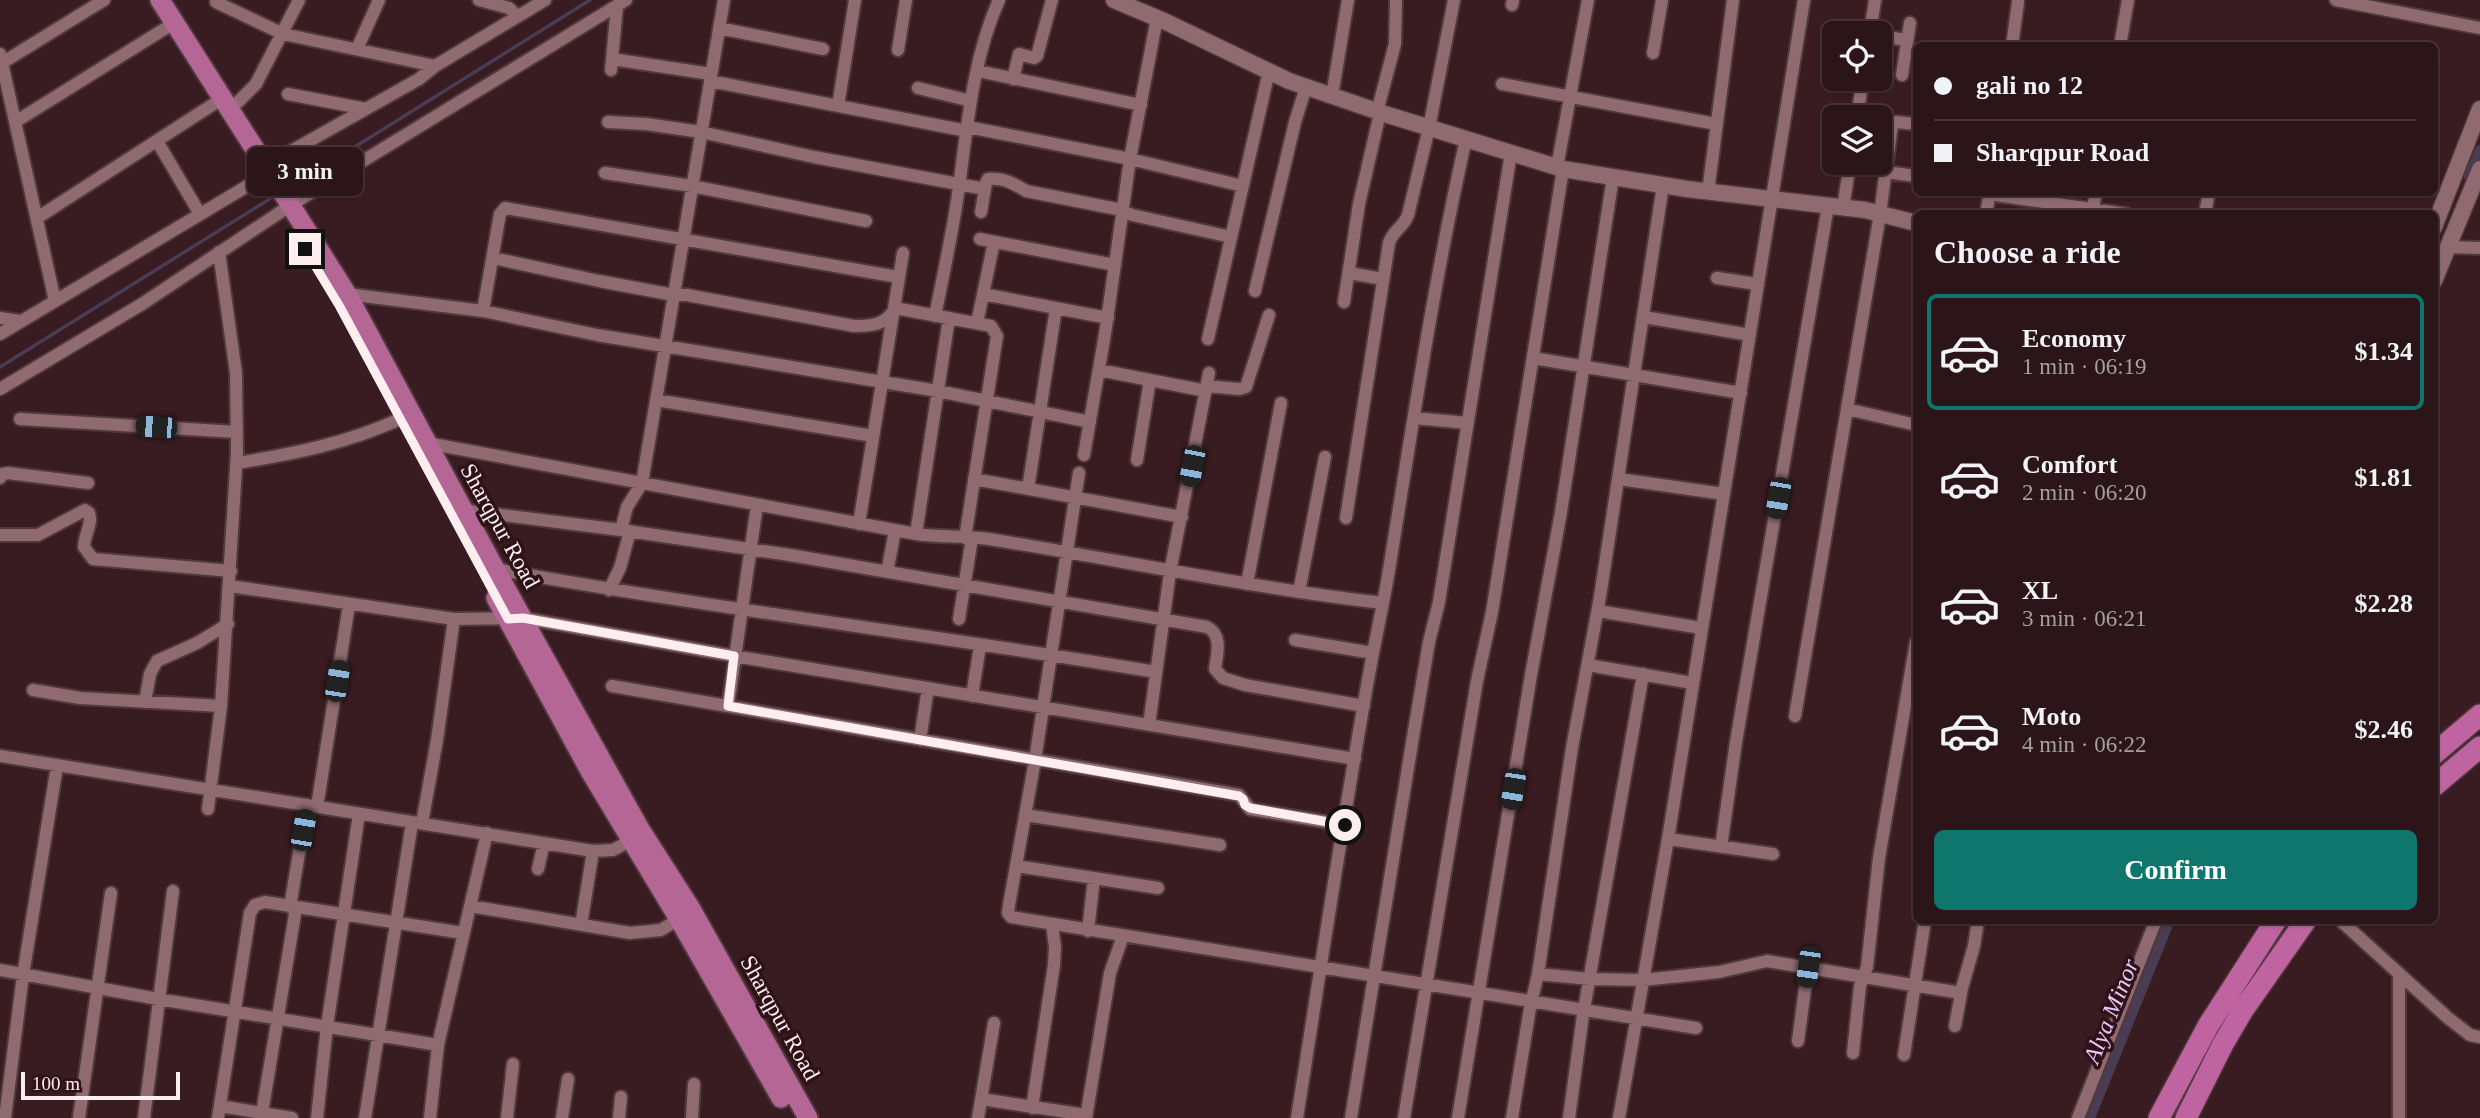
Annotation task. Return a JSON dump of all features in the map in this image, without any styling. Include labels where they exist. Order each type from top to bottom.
[{"type":"highway","points":[[2438,751],[2480,715]]},
{"type":"highway","points":[[2438,783],[2480,747]]},
{"type":"highway","points":[[2159,1118],[2208,1026],[2273,924]]},
{"type":"highway","points":[[2186,1118],[2236,1021],[2303,924]]},
{"type":"main road","name":"Sharqpur Road","points":[[146,0],[169,13],[264,173],[347,294],[495,569],[515,618],[590,771],[632,840],[685,914],[808,1118]]},
{"type":"main road","name":"Sharqpur Road","points":[[284,203],[400,419],[641,831],[793,1118]]},
{"type":"street","points":[[55,300],[15,122],[3,84],[1,59],[104,0]]},
{"type":"street","points":[[37,218],[157,141],[256,84],[299,0]]},
{"type":"street","points":[[356,49],[379,0]]},
{"type":"street","points":[[479,0],[512,8]]},
{"type":"street","points":[[0,334],[249,185],[285,154],[419,79],[512,8],[545,0]]},
{"type":"street","points":[[609,590],[620,568],[627,507],[642,483],[724,0]]},
{"type":"street","points":[[838,106],[855,0]]},
{"type":"street","points":[[898,50],[906,0]]},
{"type":"street","points":[[935,316],[971,101],[990,19],[999,0]]},
{"type":"street","points":[[1013,79],[1018,54],[1034,58],[1037,56],[1052,0]]},
{"type":"street","points":[[1332,96],[1348,0]]},
{"type":"street","points":[[1343,302],[1359,204],[1395,44],[1396,0]]},
{"type":"street","points":[[1346,518],[1391,235],[1404,223],[1408,215],[1429,128],[1454,0]]},
{"type":"street","points":[[1404,1118],[1474,695],[1492,612],[1533,358],[1570,98],[1588,0]]},
{"type":"street","points":[[1653,53],[1662,0]]},
{"type":"street","points":[[1708,192],[1733,0]]},
{"type":"street","points":[[1619,1118],[1668,839],[1804,0]]},
{"type":"street","points":[[1872,21],[1875,0]]},
{"type":"street","points":[[2121,42],[2128,0]]},
{"type":"street","points":[[2336,0],[2480,28]]},
{"type":"street","points":[[1123,2],[1306,87],[1560,168],[1663,186],[1835,207],[1913,222]]},
{"type":"street","points":[[2013,42],[2018,2]]},
{"type":"street","points":[[622,3],[612,64],[711,77],[838,106],[1130,159],[1243,186]]},
{"type":"street","points":[[0,389],[142,303],[219,252],[284,203],[622,3]]},
{"type":"street","points":[[215,5],[283,34],[435,66]]},
{"type":"street","points":[[15,122],[169,13]]},
{"type":"street","points":[[1084,455],[1108,318],[1130,159],[1157,18]]},
{"type":"street","points":[[1907,70],[1910,23]]},
{"type":"street","points":[[719,28],[823,49]]},
{"type":"street","points":[[1892,38],[1907,40]]},
{"type":"street","points":[[978,71],[1140,105]]},
{"type":"street","points":[[1208,339],[1269,71]]},
{"type":"street","points":[[1502,84],[1716,124]]},
{"type":"street","points":[[1255,291],[1306,87]]},
{"type":"street","points":[[918,88],[971,101]]},
{"type":"street","points":[[288,94],[366,109]]},
{"type":"street","points":[[2438,217],[2480,109]]},
{"type":"street","points":[[608,122],[701,132],[814,157],[875,166],[985,189]]},
{"type":"street","points":[[1892,125],[1896,122],[1913,124]]},
{"type":"street","points":[[1297,1118],[1423,354],[1466,139]]},
{"type":"street","points":[[157,141],[201,215]]},
{"type":"street","points":[[1352,1118],[1511,153]]},
{"type":"street","points":[[2438,271],[2480,169]]},
{"type":"street","points":[[604,173],[866,221]]},
{"type":"street","points":[[1892,173],[1913,176]]},
{"type":"street","points":[[1721,847],[1760,604],[1835,207],[1846,175]]},
{"type":"street","points":[[1795,716],[1886,175]]},
{"type":"street","points":[[1458,1118],[1531,675],[1559,525],[1613,177]]},
{"type":"street","points":[[981,212],[988,179],[1007,180],[1027,191],[1122,209],[1132,215],[1231,237]]},
{"type":"street","points":[[1513,1118],[1566,788],[1598,611],[1663,186]]},
{"type":"street","points":[[2006,196],[2087,210]]},
{"type":"street","points":[[483,311],[500,214],[505,208],[898,277]]},
{"type":"street","points":[[980,239],[1115,265]]},
{"type":"street","points":[[977,323],[994,242]]},
{"type":"street","points":[[2448,247],[2480,248]]},
{"type":"street","points":[[208,808],[228,624],[237,463],[236,373],[219,252]]},
{"type":"street","points":[[859,524],[903,253]]},
{"type":"street","points":[[493,258],[674,295],[687,295],[854,326],[879,324],[887,320],[895,308]]},
{"type":"street","points":[[1349,272],[1383,279]]},
{"type":"street","points":[[1717,278],[1757,284]]},
{"type":"street","points":[[347,294],[483,311],[665,346],[938,391],[1090,422]]},
{"type":"street","points":[[983,294],[1108,318]]},
{"type":"street","points":[[895,308],[991,326],[997,333],[974,479],[959,620]]},
{"type":"street","points":[[1028,489],[1056,308]]},
{"type":"street","points":[[1099,370],[1206,389],[1246,387],[1269,315]]},
{"type":"street","points":[[1644,317],[1750,335]]},
{"type":"street","points":[[0,318],[20,321]]},
{"type":"street","points":[[916,534],[949,318]]},
{"type":"street","points":[[1533,358],[1741,393]]},
{"type":"street","points":[[1149,725],[1170,572],[1209,373]]},
{"type":"street","points":[[1137,460],[1150,380]]},
{"type":"street","points":[[656,400],[873,436]]},
{"type":"street","points":[[1247,584],[1281,403]]},
{"type":"street","points":[[1847,409],[1913,424]]},
{"type":"street","points":[[1413,418],[1467,423]]},
{"type":"street","points":[[20,419],[237,432]]},
{"type":"street","points":[[237,463],[338,443],[400,419]]},
{"type":"street","points":[[427,443],[894,531],[992,539],[1170,572],[1383,603]]},
{"type":"street","points":[[1298,592],[1325,457]]},
{"type":"street","points":[[0,478],[8,473],[88,483]]},
{"type":"street","points":[[1079,473],[1009,916],[1014,919],[1696,1028]]},
{"type":"street","points":[[974,479],[1182,516]]},
{"type":"street","points":[[1619,479],[1724,494]]},
{"type":"street","points":[[728,706],[757,505]]},
{"type":"street","points":[[0,535],[38,535],[85,510],[91,519],[85,534],[85,547],[93,559],[231,570]]},
{"type":"street","points":[[462,510],[750,549],[1212,629],[1218,643],[1216,671],[1223,678],[1260,688],[1364,706]]},
{"type":"street","points":[[887,572],[894,531]]},
{"type":"street","points":[[495,569],[609,590],[980,646],[1051,654],[1156,672]]},
{"type":"street","points":[[230,586],[454,619],[515,618],[1355,759]]},
{"type":"street","points":[[262,1113],[293,907],[349,604]]},
{"type":"street","points":[[1598,611],[1701,628]]},
{"type":"street","points":[[365,1118],[396,923],[437,740],[454,619]]},
{"type":"street","points":[[145,702],[150,674],[157,661],[197,643],[228,624]]},
{"type":"street","points":[[1295,640],[1373,653]]},
{"type":"street","points":[[972,696],[980,646]]},
{"type":"street","points":[[1853,1053],[1860,986],[1868,961],[1878,858],[1913,659]]},
{"type":"street","points":[[1588,665],[1692,683]]},
{"type":"street","points":[[1569,1118],[1612,840],[1643,674]]},
{"type":"street","points":[[612,686],[1239,796],[1250,808],[1345,825]]},
{"type":"street","points":[[920,740],[928,688]]},
{"type":"street","points":[[33,690],[71,697],[221,706]]},
{"type":"street","points":[[0,756],[593,851],[613,850],[632,840]]},
{"type":"street","points":[[5,1118],[23,975],[57,766]]},
{"type":"street","points":[[317,1118],[327,1026],[359,814]]},
{"type":"street","points":[[1025,815],[1220,845]]},
{"type":"street","points":[[430,1118],[438,1045],[487,833]]},
{"type":"street","points":[[1668,839],[1773,855]]},
{"type":"street","points":[[538,869],[544,843]]},
{"type":"street","points":[[581,925],[593,851]]},
{"type":"street","points":[[1016,866],[1158,888]]},
{"type":"street","points":[[1088,931],[1094,878]]},
{"type":"street","points":[[144,1118],[173,891]]},
{"type":"street","points":[[79,1118],[111,893]]},
{"type":"street","points":[[292,1118],[262,1113],[219,1112],[251,909],[261,902],[463,933]]},
{"type":"street","points":[[470,906],[629,933],[651,933],[660,930],[685,914]]},
{"type":"street","points":[[1904,1055],[1924,924]]},
{"type":"street","points":[[1955,1026],[1977,924]]},
{"type":"street","points":[[2078,1118],[2154,924]]},
{"type":"street","points":[[2344,924],[2465,1031],[2480,1037]]},
{"type":"street","points":[[1032,1108],[1054,965],[1052,925]]},
{"type":"street","points":[[981,1100],[1086,1116],[1110,973],[1123,936]]},
{"type":"street","points":[[1538,974],[1643,981],[1719,972],[1767,961],[1961,993]]},
{"type":"street","points":[[1798,1041],[1808,967]]},
{"type":"street","points":[[0,970],[438,1045]]},
{"type":"street","points":[[2399,974],[2399,1118]]},
{"type":"street","points":[[978,1118],[994,1023]]},
{"type":"street","points":[[507,1118],[513,1064]]},
{"type":"street","points":[[562,1118],[568,1079]]},
{"type":"street","points":[[692,1118],[694,1084]]},
{"type":"street","points":[[618,1118],[621,1097]]},
{"type":"waterway","points":[[289,188],[590,0]]},
{"type":"waterway","name":"Alya Minor","points":[[2469,176],[2480,150]]},
{"type":"waterway","points":[[0,367],[276,195]]},
{"type":"waterway","name":"Alya Minor","points":[[2090,1118],[2168,924]]},
{"type":"route","points":[[305,249],[340,307],[508,619],[523,618],[734,656],[728,706],[1239,796],[1250,808],[1345,825]]}]
